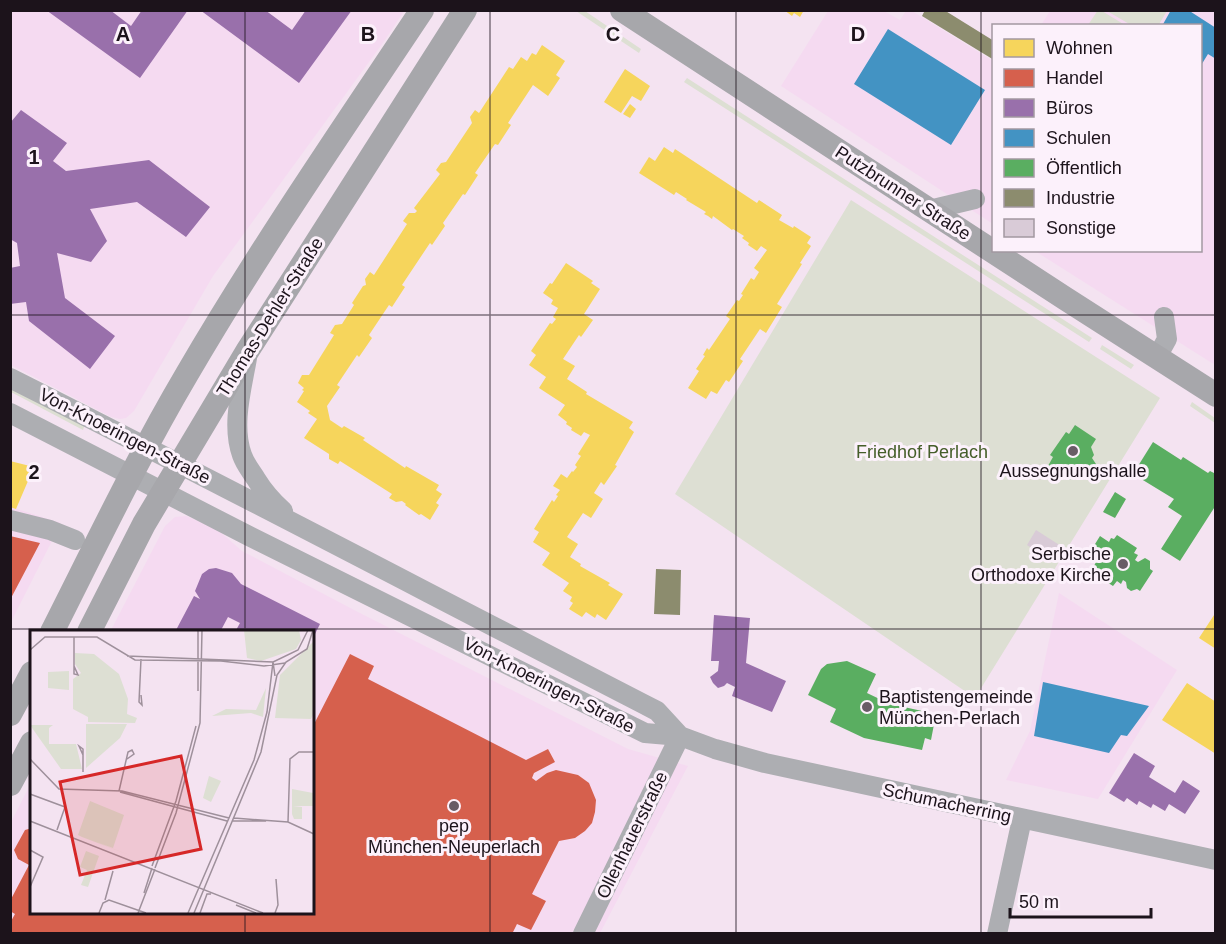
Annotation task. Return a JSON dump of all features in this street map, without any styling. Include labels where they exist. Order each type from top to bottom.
[{"type":"main road","points":[[53,630],[147,447],[189,371],[234,297],[422,10]]},
{"type":"main road","name":"Thomas-Dehler-Straße","points":[[89,630],[144,524],[248,350],[465,10]]},
{"type":"main road","name":"Putzbrunner Straße","points":[[622,10],[992,251]]},
{"type":"main road","name":"Putzbrunner Straße","points":[[994,252],[1215,394]]},
{"type":"main road","points":[[10,714],[30,677]]},
{"type":"main road","points":[[10,784],[30,747]]},
{"type":"street","points":[[929,210],[975,198]]},
{"type":"street","points":[[1157,357],[1167,339],[1164,317]]},
{"type":"street","name":"Von-Knoeringen-Straße","points":[[248,350],[239,404],[238,440],[241,454],[270,500],[304,528]]},
{"type":"street","name":"Von-Knoeringen-Straße","points":[[10,378],[657,711],[680,736]]},
{"type":"street","name":"Von-Knoeringen-Straße","points":[[10,413],[133,475]]},
{"type":"street","points":[[133,475],[164,491]]},
{"type":"street","name":"Von-Knoeringen-Straße","points":[[164,491],[645,733],[680,736]]},
{"type":"street","points":[[10,520],[50,530],[75,540]]},
{"type":"street","name":"Schumacherring","points":[[680,736],[765,763],[1215,860]]},
{"type":"street","name":"Ollenhauerstraße","points":[[583,933],[680,736]]},
{"type":"street","points":[[997,933],[1022,819]]},
{"type":"shaded area","points":[[10,11],[404,11],[213,276],[134,411],[126,418],[111,417],[11,365]]},
{"type":"shaded area","points":[[828,11],[884,11],[900,20],[906,11],[912,11],[992,60],[992,223],[781,86]]},
{"type":"shaded area","points":[[1050,11],[1215,11],[1215,365],[1037,252],[1202,252],[1202,24],[1042,24]]},
{"type":"shaded area","points":[[11,507],[61,523],[11,622]]},
{"type":"shaded area","points":[[186,516],[217,529],[242,551],[628,749],[688,766],[600,933],[11,933],[10,824],[30,785],[30,914],[314,914],[314,630],[111,630],[165,526],[175,517]]},
{"type":"shaded area","points":[[1059,593],[1177,670],[1098,799],[1006,780],[1030,731]]},
{"type":"green space","points":[[1098,10],[1123,24],[1089,24]]},
{"type":"green space","points":[[576,11],[585,11],[641,49],[639,53]]},
{"type":"green space","points":[[1107,11],[1167,11],[1159,24],[1129,24]]},
{"type":"green space","points":[[687,78],[1092,338],[1089,342],[684,82]]},
{"type":"green space","name":"Friedhof Perlach","points":[[851,200],[1160,398],[975,698],[675,494]]},
{"type":"green space","points":[[1102,345],[1134,365],[1131,369],[1100,349]]},
{"type":"green space","points":[[10,386],[85,424],[83,430],[11,392]]},
{"type":"green space","points":[[1192,402],[1215,418],[1215,423],[1190,406]]},
{"type":"building: Wohnen","points":[[784,10],[804,10],[800,17],[794,13],[792,16]]},
{"type":"building: Wohnen","points":[[542,45],[565,61],[556,75],[560,78],[548,96],[533,85],[508,123],[511,125],[475,173],[478,175],[443,223],[445,226],[432,245],[430,243],[402,285],[405,287],[392,307],[389,305],[369,335],[372,338],[359,357],[357,355],[337,385],[340,387],[327,406],[330,420],[365,438],[363,440],[405,468],[406,466],[439,485],[436,490],[442,494],[436,503],[439,505],[430,520],[419,515],[402,501],[396,502],[389,498],[392,494],[340,461],[338,464],[329,459],[329,454],[304,438],[317,419],[297,402],[304,391],[298,383],[302,375],[309,375],[334,335],[330,333],[335,325],[342,324],[354,305],[352,303],[366,285],[365,279],[370,272],[374,275],[407,224],[403,221],[409,213],[417,211],[414,208],[440,174],[436,170],[441,163],[446,162],[472,123],[470,117],[475,110],[479,113],[509,67],[513,69],[521,57],[527,61],[532,53],[536,55]]},
{"type":"building: Wohnen","points":[[625,69],[650,86],[641,101],[632,96],[621,113],[604,102]]},
{"type":"building: Wohnen","points":[[630,104],[636,109],[630,118],[623,114]]},
{"type":"building: Wohnen","points":[[664,147],[673,153],[675,149],[757,203],[759,200],[782,215],[779,220],[811,237],[807,243],[811,246],[777,304],[782,307],[766,333],[760,329],[740,359],[743,361],[729,382],[726,380],[717,394],[711,391],[706,399],[688,388],[699,371],[696,369],[705,356],[703,355],[707,348],[709,350],[730,319],[726,316],[743,295],[741,294],[751,278],[754,280],[759,272],[754,268],[767,250],[761,246],[757,251],[748,245],[749,243],[742,238],[744,236],[713,216],[712,219],[704,214],[706,212],[676,192],[674,195],[639,173],[649,157],[655,161]]},
{"type":"building: Wohnen","points":[[566,263],[593,281],[591,283],[600,289],[584,314],[593,320],[581,337],[579,335],[563,359],[575,366],[567,379],[587,392],[586,394],[633,422],[629,428],[634,432],[615,465],[617,466],[604,485],[601,482],[594,493],[603,499],[591,518],[583,513],[567,537],[578,544],[570,557],[623,594],[606,620],[597,614],[595,618],[586,612],[582,617],[569,609],[573,603],[570,601],[572,597],[563,591],[569,583],[542,565],[550,553],[533,542],[539,532],[534,529],[552,500],[554,502],[558,496],[556,495],[560,490],[553,486],[561,474],[567,478],[577,467],[575,465],[581,456],[578,454],[590,435],[584,432],[581,436],[571,430],[567,422],[558,415],[565,405],[539,388],[546,377],[529,365],[536,355],[531,351],[550,323],[552,324],[556,319],[553,317],[558,308],[551,304],[553,300],[543,293]]},
{"type":"building: Wohnen","points":[[10,461],[34,467],[16,509],[10,507]]},
{"type":"building: Wohnen","points":[[1216,612],[1216,649],[1199,638]]},
{"type":"building: Wohnen","points":[[1187,683],[1216,702],[1216,754],[1162,720]]},
{"type":"building: Handel","points":[[10,536],[40,543],[10,600]]},
{"type":"building: Handel","name":"pep München-Neuperlach","points":[[350,654],[374,666],[368,679],[526,760],[548,749],[555,762],[534,773],[532,778],[536,781],[556,770],[578,775],[589,783],[596,800],[592,823],[575,838],[559,841],[532,894],[546,901],[531,930],[517,924],[512,934],[10,934],[10,923],[15,914],[10,911],[10,901],[29,865],[18,859],[14,850],[25,830],[30,829],[30,914],[314,914],[314,724]]},
{"type":"building: Büros","points":[[46,10],[110,10],[131,26],[142,10],[188,10],[140,78]]},
{"type":"building: Büros","points":[[200,10],[265,10],[292,30],[306,10],[352,10],[299,83]]},
{"type":"building: Büros","points":[[21,110],[67,143],[53,161],[66,171],[149,160],[210,207],[186,237],[137,202],[90,209],[107,241],[91,262],[57,253],[65,298],[115,336],[90,369],[29,321],[26,302],[10,304],[10,268],[20,266],[17,243],[10,239],[10,123]]},
{"type":"building: Büros","points":[[216,568],[232,573],[241,584],[320,624],[314,636],[314,630],[236,630],[240,623],[228,617],[221,630],[176,630],[194,596],[200,599],[195,591],[202,574],[209,569]]},
{"type":"building: Büros","points":[[714,615],[750,618],[746,663],[786,681],[772,712],[732,696],[735,687],[727,683],[718,688],[713,683],[710,677],[718,671],[719,661],[711,661]]},
{"type":"building: Büros","points":[[1134,753],[1155,766],[1149,777],[1175,793],[1183,780],[1200,791],[1185,814],[1169,804],[1165,811],[1153,804],[1151,808],[1139,801],[1137,805],[1127,798],[1124,802],[1109,793]]},
{"type":"building: Schulen","points":[[1171,10],[1188,10],[1216,28],[1216,59],[1208,54],[1202,64],[1202,24],[1163,24]]},
{"type":"building: Schulen","points":[[888,29],[985,90],[951,145],[854,84]]},
{"type":"building: Schulen","points":[[1043,682],[1149,706],[1127,736],[1121,735],[1109,753],[1034,736]]},
{"type":"building: Öffentlich","name":"Aussegnungshalle","points":[[1075,425],[1096,439],[1091,447],[1094,455],[1092,458],[1096,464],[1092,469],[1086,468],[1084,471],[1075,472],[1070,480],[1048,466],[1053,457],[1050,455],[1066,432],[1069,434]]},
{"type":"building: Öffentlich","points":[[1153,442],[1181,460],[1183,457],[1208,473],[1210,471],[1216,474],[1216,505],[1180,561],[1161,549],[1182,516],[1168,507],[1174,499],[1133,474]]},
{"type":"building: Öffentlich","points":[[1115,492],[1126,499],[1115,518],[1103,512]]},
{"type":"building: Öffentlich","name":"Serbische Orthodoxe Kirche","points":[[1117,535],[1137,548],[1134,553],[1138,555],[1135,560],[1138,562],[1145,558],[1150,561],[1150,569],[1153,571],[1140,591],[1137,589],[1131,591],[1123,580],[1121,584],[1117,581],[1113,586],[1093,573],[1097,567],[1094,566],[1096,562],[1087,557],[1100,536],[1109,542]]},
{"type":"building: Öffentlich","name":"Baptistengemeinde München-Perlach","points":[[847,661],[876,674],[867,693],[890,704],[936,714],[931,740],[925,738],[922,750],[864,738],[830,722],[836,709],[808,695],[821,669],[827,664]]},
{"type":"building: Industrie","points":[[925,10],[944,10],[992,40],[992,59],[922,16]]},
{"type":"building: Industrie","points":[[656,569],[681,570],[680,615],[654,614]]},
{"type":"building: Sonstige","points":[[1036,530],[1061,546],[1051,561],[1027,545]]},
{"type":"place","name":"Aussegnungshalle","points":[[1073,451]]},
{"type":"place","name":"Serbische Orthodoxe Kirche","points":[[1123,564]]},
{"type":"place","name":"Baptistengemeinde München-Perlach","points":[[867,707]]},
{"type":"place","name":"pep München-Neuperlach","points":[[454,806]]}]
